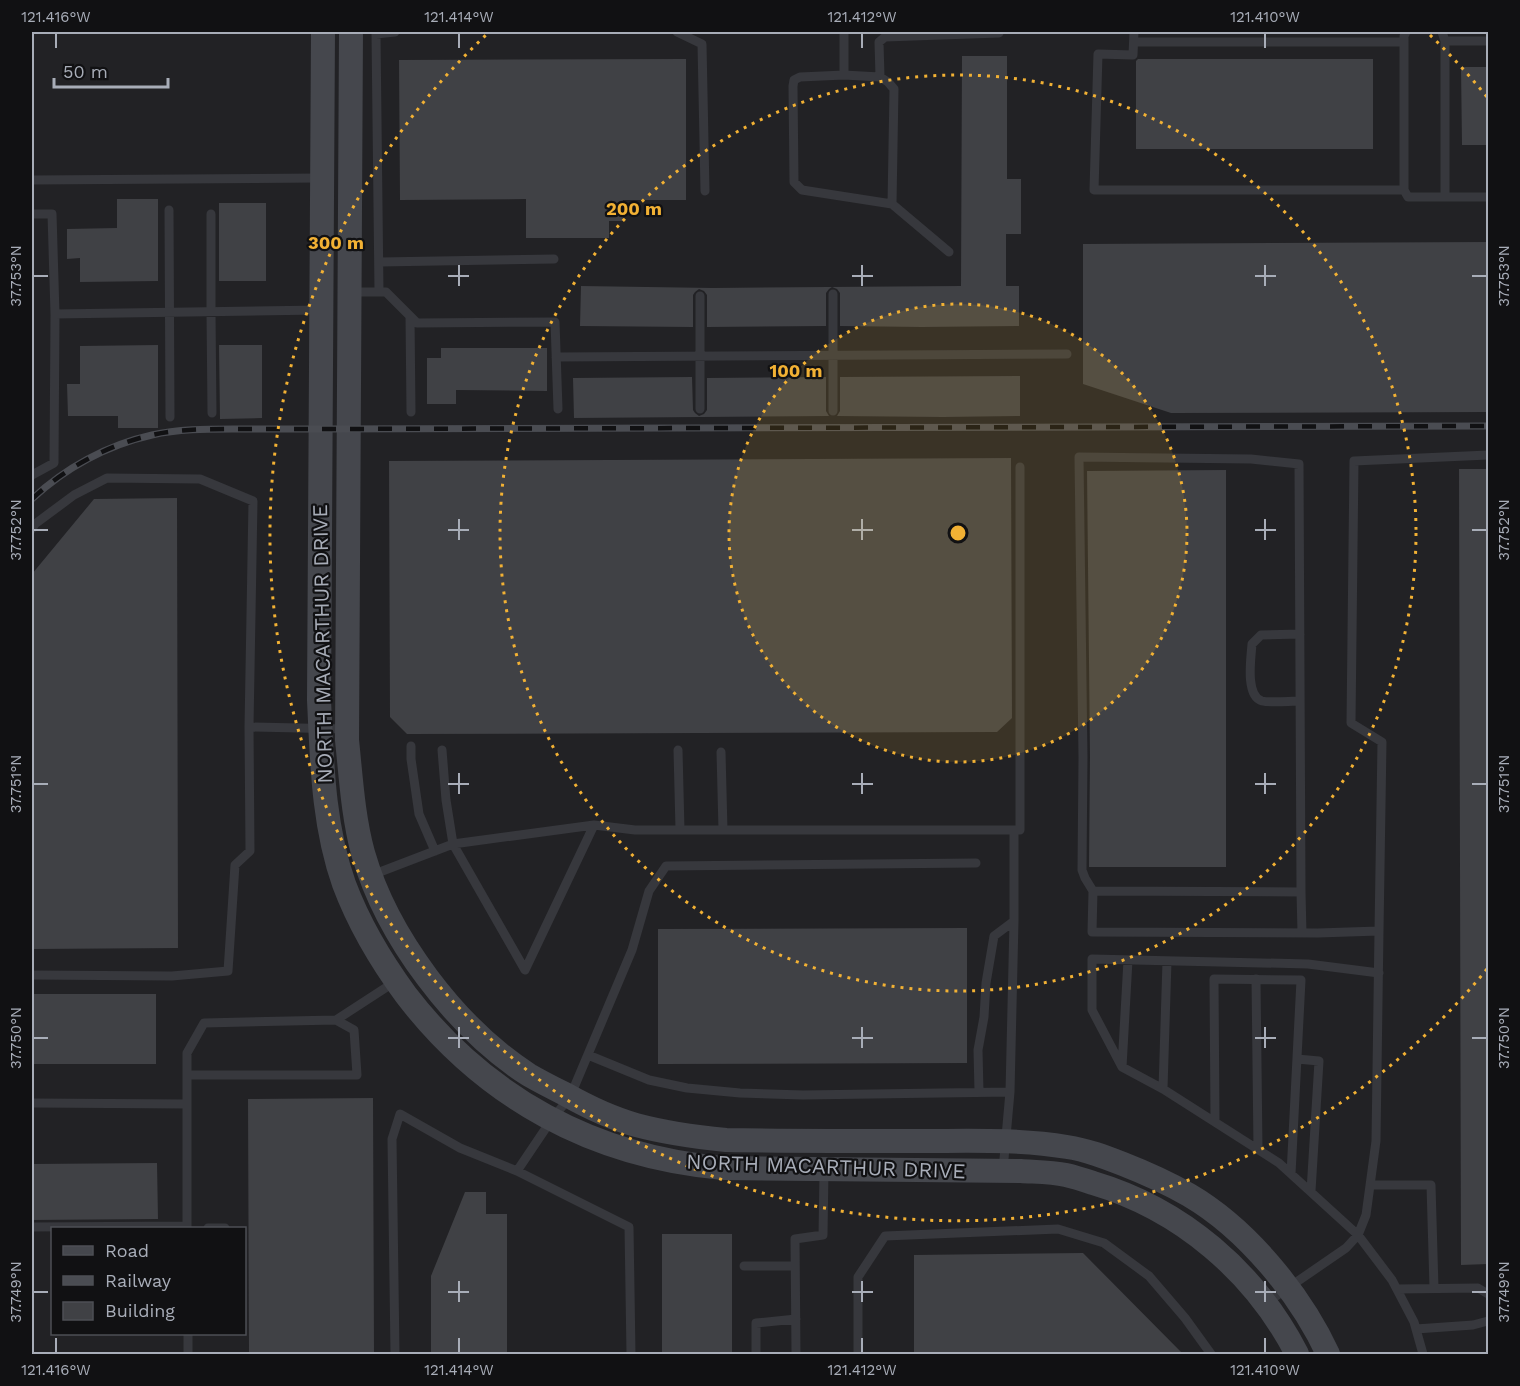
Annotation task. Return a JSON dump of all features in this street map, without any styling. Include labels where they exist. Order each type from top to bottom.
[{"type":"main road","points":[[321,305],[323,32]]},
{"type":"main road","points":[[350,292],[351,32]]},
{"type":"main road","name":"NORTH MACARTHUR DRIVE","points":[[350,292],[347,730],[352,795],[363,853],[383,904],[404,943],[430,981],[460,1017],[495,1050],[529,1075],[570,1097],[589,1107],[635,1124],[682,1136],[726,1140],[1005,1141],[1067,1147],[1097,1154],[1146,1173],[1190,1196],[1227,1222],[1266,1261],[1288,1288],[1320,1337],[1328,1354]]},
{"type":"main road","name":"NORTH MACARTHUR DRIVE","points":[[321,305],[319,688],[322,784],[333,847],[366,932],[396,981],[423,1017],[462,1058],[505,1092],[540,1114],[590,1138],[645,1156],[693,1166],[723,1168],[1021,1171],[1066,1175],[1113,1189],[1151,1206],[1187,1227],[1226,1259],[1257,1292],[1297,1354]]},
{"type":"lane","points":[[380,292],[376,34],[395,32]]},
{"type":"lane","points":[[677,32],[702,44],[705,191]]},
{"type":"lane","points":[[844,32],[844,75]]},
{"type":"lane","points":[[1134,32],[1133,55],[1098,54],[1094,190],[1404,190]]},
{"type":"lane","points":[[1406,32],[1404,42],[1404,190],[1408,197],[1488,197]]},
{"type":"lane","points":[[880,77],[879,42],[885,36],[999,33]]},
{"type":"lane","points":[[1446,197],[1444,36],[1488,41]]},
{"type":"lane","points":[[1134,42],[1404,42]]},
{"type":"lane","points":[[892,204],[894,89],[880,77],[844,75],[800,77],[794,80],[794,182],[802,190],[892,204],[949,252]]},
{"type":"lane","points":[[32,180],[322,178]]},
{"type":"lane","points":[[169,210],[170,417]]},
{"type":"lane","points":[[32,214],[52,214],[55,314],[54,463],[32,475]]},
{"type":"lane","points":[[212,214],[212,413]]},
{"type":"lane","points":[[380,262],[554,259]]},
{"type":"lane","points":[[350,292],[386,292],[417,323],[555,322],[558,409]]},
{"type":"lane","points":[[833,294],[833,411]]},
{"type":"lane","points":[[700,296],[700,409]]},
{"type":"lane","points":[[55,314],[211,312],[321,305]]},
{"type":"lane","points":[[410,316],[411,412]]},
{"type":"lane","points":[[556,357],[1067,354]]},
{"type":"lane","points":[[1265,1304],[1346,1248],[1358,1235],[1366,1215],[1376,1141],[1382,742],[1351,723],[1354,461],[1488,455]]},
{"type":"lane","points":[[1302,933],[1299,464],[1251,459],[1079,457],[1083,757],[1082,870],[1093,891],[1092,932],[1302,933],[1379,931]]},
{"type":"lane","points":[[372,875],[453,844],[594,825],[635,830],[1020,830],[1020,467]]},
{"type":"lane","points":[[32,529],[35,524],[74,495],[107,478],[200,479],[253,501],[249,726],[250,851],[235,865],[228,971],[172,976],[32,975]]},
{"type":"lane","points":[[1300,634],[1261,635],[1256,639],[1252,644],[1251,687],[1254,696],[1262,701],[1300,701]]},
{"type":"lane","points":[[249,726],[347,730]]},
{"type":"lane","points":[[411,746],[419,814],[435,851]]},
{"type":"lane","points":[[442,750],[446,800],[453,844],[525,970],[594,825]]},
{"type":"lane","points":[[678,750],[680,830]]},
{"type":"lane","points":[[721,752],[723,830]]},
{"type":"lane","points":[[1003,1170],[1010,1092],[1014,830]]},
{"type":"lane","points":[[517,1171],[552,1119],[570,1097],[632,950],[649,891],[666,866],[976,863]]},
{"type":"lane","points":[[1093,891],[1300,892]]},
{"type":"lane","points":[[979,1092],[978,1050],[994,936],[1014,921]]},
{"type":"lane","points":[[1379,973],[1308,964],[1092,959],[1092,1010],[1122,1067],[1163,1089],[1279,1163],[1358,1235],[1397,1289],[1414,1322],[1423,1354]]},
{"type":"lane","points":[[1122,1067],[1128,960]]},
{"type":"lane","points":[[1163,1089],[1167,961]]},
{"type":"lane","points":[[1215,1122],[1214,979],[1301,980],[1291,1174]]},
{"type":"lane","points":[[1256,980],[1258,1149]]},
{"type":"lane","points":[[336,1020],[396,981]]},
{"type":"lane","points":[[32,1227],[187,1227],[188,1053],[204,1023],[336,1020],[354,1030],[357,1076],[188,1076]]},
{"type":"lane","points":[[588,1055],[649,1080],[687,1088],[740,1093],[803,1095],[1010,1092]]},
{"type":"lane","points":[[1297,1059],[1319,1061],[1311,1191]]},
{"type":"lane","points":[[32,1103],[187,1104]]},
{"type":"lane","points":[[395,1354],[392,1139],[400,1114],[460,1148],[517,1171],[629,1227],[631,1354]]},
{"type":"lane","points":[[796,1354],[795,1239],[824,1235],[824,1169]]},
{"type":"lane","points":[[1370,1185],[1431,1185],[1434,1288]]},
{"type":"lane","points":[[858,1354],[858,1277],[885,1236],[1058,1229],[1104,1243],[1149,1276],[1185,1318],[1211,1354]]},
{"type":"lane","points":[[744,1266],[795,1266]]},
{"type":"lane","points":[[1397,1289],[1478,1288],[1488,1294]]},
{"type":"lane","points":[[756,1354],[756,1323],[796,1320]]},
{"type":"lane","points":[[1416,1329],[1473,1325],[1488,1321]]},
{"type":"lane","points":[[188,1335],[188,1354]]},
{"type":"shaded area","points":[[32,32],[1488,32],[1488,1354],[32,1354]]},
{"type":"building","points":[[962,56],[1007,56],[1007,179],[1021,179],[1021,234],[1006,234],[1006,286],[1019,286],[1019,326],[840,326],[840,293],[832,287],[961,286]]},
{"type":"building","points":[[686,59],[686,200],[623,200],[623,221],[609,221],[609,238],[526,238],[526,199],[400,200],[399,60]]},
{"type":"building","points":[[1138,59],[1373,59],[1373,149],[1136,149],[1136,61]]},
{"type":"building","points":[[1461,67],[1488,67],[1488,145],[1462,145]]},
{"type":"building","points":[[117,199],[158,199],[158,281],[80,282],[80,258],[67,259],[67,229],[117,228]]},
{"type":"building","points":[[219,203],[266,203],[266,281],[219,281]]},
{"type":"building","points":[[1488,242],[1488,412],[1171,413],[1083,384],[1083,244]]},
{"type":"building","points":[[581,286],[832,287],[826,293],[826,326],[707,327],[707,295],[699,289],[693,295],[693,327],[580,326]]},
{"type":"building","points":[[158,345],[158,428],[118,428],[118,416],[68,416],[67,384],[80,384],[80,346]]},
{"type":"building","points":[[219,345],[262,345],[262,418],[220,419]]},
{"type":"building","points":[[441,348],[547,348],[547,391],[456,390],[456,404],[427,404],[427,358],[441,358]]},
{"type":"building","points":[[1020,376],[1020,416],[837,416],[840,411],[840,377]]},
{"type":"building","points":[[692,377],[693,410],[699,416],[707,410],[707,378],[826,377],[826,411],[829,416],[574,418],[573,378]]},
{"type":"building","points":[[1011,458],[1012,718],[997,732],[407,734],[390,717],[389,461]]},
{"type":"building","points":[[1459,469],[1488,469],[1488,1264],[1461,1265]]},
{"type":"building","points":[[1226,470],[1226,867],[1089,867],[1087,471]]},
{"type":"building","points":[[177,498],[178,948],[32,949],[32,574],[94,499]]},
{"type":"building","points":[[967,928],[967,1063],[658,1064],[658,929]]},
{"type":"building","points":[[32,994],[156,994],[156,1064],[32,1064]]},
{"type":"building","points":[[373,1098],[374,1354],[249,1354],[248,1099]]},
{"type":"building","points":[[157,1163],[158,1219],[32,1220],[32,1164]]},
{"type":"building","points":[[465,1192],[486,1192],[486,1214],[507,1214],[507,1354],[431,1354],[431,1276]]},
{"type":"building","points":[[662,1234],[732,1234],[732,1354],[662,1354]]},
{"type":"building","points":[[1083,1253],[1183,1354],[914,1354],[914,1255]]},
{"type":"railway","points":[[32,499],[58,477],[103,451],[135,439],[192,430],[1488,426]]}]
